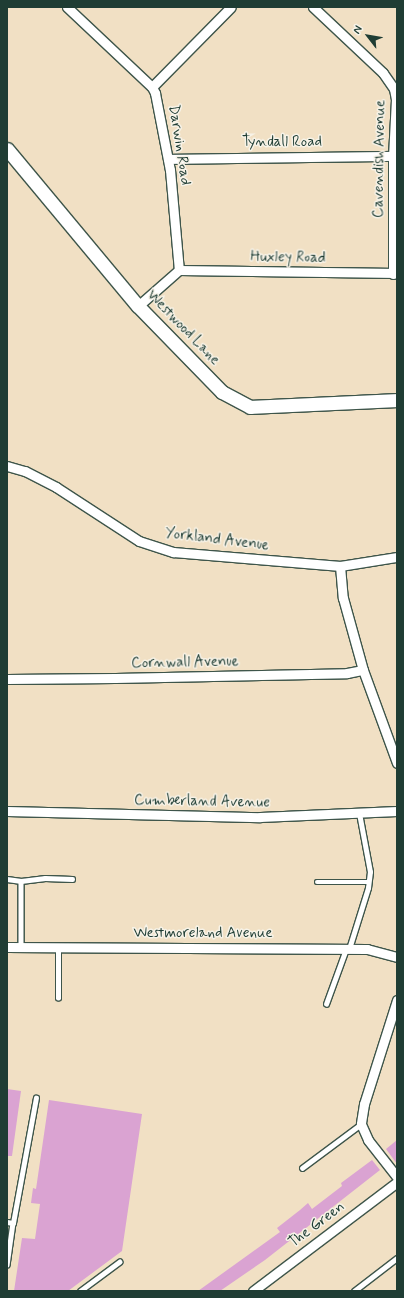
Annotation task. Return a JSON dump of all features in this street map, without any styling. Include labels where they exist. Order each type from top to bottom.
[{"type":"street","name":"Darwin Road","points":[[67,7],[152,87],[157,97],[168,159],[179,270]]},
{"type":"street","points":[[152,87],[231,7]]},
{"type":"street","name":"Cavendish Avenue","points":[[313,7],[390,80],[394,89],[396,100],[395,274]]},
{"type":"street","name":"Westwood Lane","points":[[7,149],[138,306],[222,392],[250,407],[397,400]]},
{"type":"street","name":"Tyndall Road","points":[[168,159],[395,156]]},
{"type":"street","points":[[138,306],[179,270]]},
{"type":"street","name":"Huxley Road","points":[[179,270],[395,274]]},
{"type":"street","name":"Yorkland Avenue","points":[[7,466],[25,471],[56,487],[138,541],[166,550],[340,566],[397,557]]},
{"type":"street","points":[[340,566],[343,598],[363,670],[397,763]]},
{"type":"street","name":"Cornwall Avenue","points":[[7,679],[347,673],[363,670]]},
{"type":"street","name":"Cumberland Avenue","points":[[7,811],[260,817],[397,811]]},
{"type":"street","name":"Westmoreland Avenue","points":[[7,947],[347,949],[375,950],[397,957]]},
{"type":"street","points":[[397,1000],[364,1104],[361,1124],[368,1140],[397,1177]]},
{"type":"street","name":"The Green","points":[[253,1291],[397,1182]]},
{"type":"lane","points":[[326,1004],[347,949],[369,882],[370,872],[359,813]]},
{"type":"lane","points":[[7,879],[21,881],[45,878],[72,879]]},
{"type":"lane","points":[[21,881],[21,947]]},
{"type":"lane","points":[[317,882],[369,882]]},
{"type":"lane","points":[[58,947],[58,998]]},
{"type":"lane","points":[[7,1265],[13,1223],[36,1098]]},
{"type":"lane","points":[[302,1168],[361,1124]]},
{"type":"lane","points":[[7,1222],[13,1223]]},
{"type":"lane","points":[[354,1291],[397,1258]]},
{"type":"lane","points":[[80,1291],[119,1262]]},
{"type":"building","points":[[7,1089],[21,1091],[12,1156],[7,1156]]},
{"type":"building","points":[[49,1100],[142,1114],[122,1251],[68,1291],[14,1291],[22,1238],[35,1239],[40,1204],[31,1203],[33,1188],[36,1189]]},
{"type":"building","points":[[397,1140],[397,1164],[386,1149]]},
{"type":"building","points":[[372,1160],[380,1170],[265,1260],[220,1291],[198,1291],[280,1232],[277,1228],[308,1203],[312,1209],[342,1186],[341,1183]]}]
